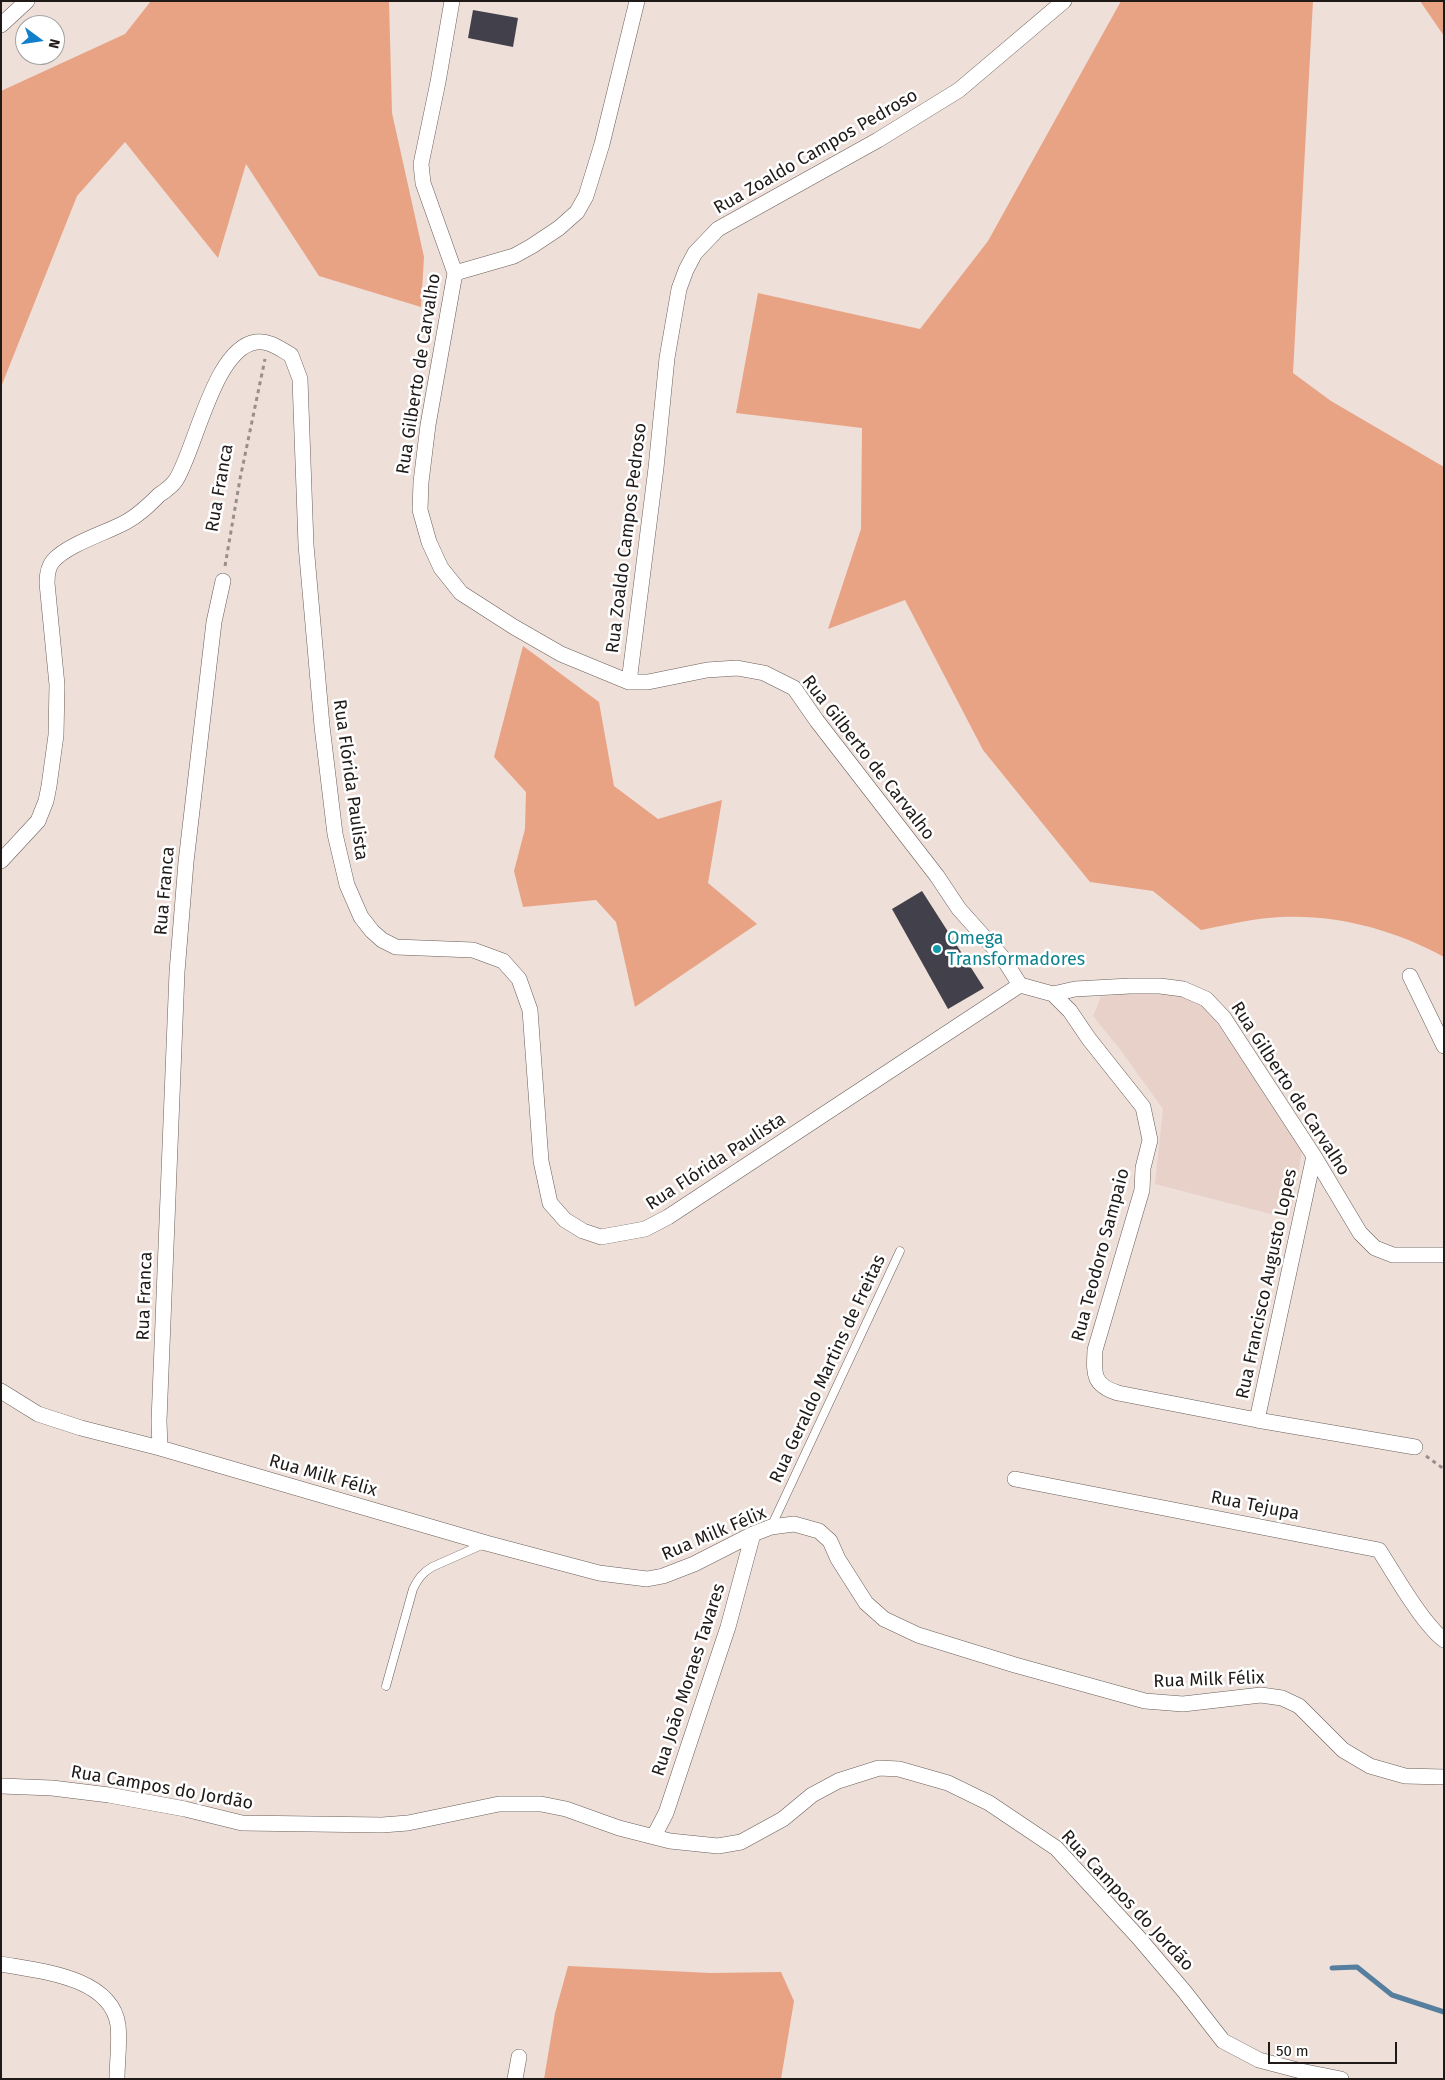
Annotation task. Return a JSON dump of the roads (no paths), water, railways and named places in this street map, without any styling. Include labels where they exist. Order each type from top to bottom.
[{"type":"street","points":[[1,25],[27,1]]},
{"type":"street","name":"Rua Gilberto de Carvalho","points":[[452,1],[421,164],[423,183],[455,273],[428,425],[421,482],[420,510],[429,542],[441,568],[461,593],[561,654],[629,682],[648,682],[707,670],[737,668],[764,673],[794,688],[817,721],[937,876],[959,908],[1003,958],[1020,985],[1053,994],[1075,989],[1160,986],[1183,989],[1206,999],[1224,1018],[1314,1156],[1360,1233],[1375,1248],[1393,1256],[1444,1255]]},
{"type":"street","points":[[455,273],[514,256],[559,228],[577,212],[586,196],[602,144],[637,1]]},
{"type":"street","name":"Rua Zoaldo Campos Pedroso","points":[[629,682],[656,468],[667,358],[679,289],[695,253],[718,229],[878,140],[959,90],[1064,1]]},
{"type":"street","name":"Rua Flórida Paulista","points":[[1,862],[38,821],[46,801],[49,786],[56,736],[57,685],[47,583],[49,566],[62,553],[134,517],[175,482],[186,461],[206,404],[229,360],[243,348],[255,342],[268,343],[291,355],[300,378],[306,545],[322,726],[335,834],[348,885],[360,917],[382,940],[396,947],[473,950],[503,961],[519,979],[530,1010],[541,1161],[550,1203],[565,1220],[583,1231],[601,1237],[645,1229],[668,1217],[1020,985]]},
{"type":"street","name":"Rua Franca","points":[[160,1448],[159,1421],[177,972],[186,862],[214,622],[223,582]]},
{"type":"street","points":[[1410,976],[1444,1046]]},
{"type":"street","name":"Rua Teodoro Sampaio","points":[[1053,994],[1070,1011],[1143,1107],[1150,1140],[1144,1168],[1142,1190],[1094,1350],[1094,1371],[1098,1382],[1106,1389],[1118,1393],[1414,1447]]},
{"type":"street","name":"Rua Francisco Augusto Lopes","points":[[1258,1420],[1314,1156]]},
{"type":"street","name":"Rua Milk Félix","points":[[1,1391],[38,1414],[81,1428],[160,1448],[486,1543],[599,1572],[648,1579],[663,1576],[685,1567],[771,1527],[794,1524],[819,1530],[830,1541],[838,1558],[866,1603],[884,1619],[918,1635],[1014,1666],[1144,1701],[1182,1704],[1255,1696],[1282,1698],[1299,1706],[1343,1750],[1370,1766],[1405,1776],[1444,1776]]},
{"type":"street","name":"Rua Tejupa","points":[[1015,1479],[1379,1550],[1429,1625],[1444,1640]]},
{"type":"street","name":"Rua João Moraes Tavares","points":[[654,1836],[666,1813],[728,1627],[753,1534]]},
{"type":"street","name":"Rua Campos do Jordão","points":[[2,1786],[52,1788],[108,1795],[242,1823],[382,1825],[408,1823],[499,1804],[540,1804],[566,1809],[619,1828],[670,1841],[718,1846],[741,1842],[782,1819],[812,1795],[838,1781],[879,1768],[899,1769],[948,1783],[990,1803],[1056,1848],[1138,1936],[1223,2040],[1259,2060],[1301,2072],[1341,2079]]},
{"type":"street","points":[[1,1964],[64,1977],[98,1991],[112,2005],[118,2025],[117,2079]]},
{"type":"street","points":[[515,2079],[519,2057]]},
{"type":"lane","name":"Rua Geraldo Martins de Freitas","points":[[771,1527],[900,1251]]},
{"type":"lane","points":[[386,1686],[413,1589],[419,1577],[432,1567],[486,1543]]},
{"type":"waterway","points":[[1332,1968],[1357,1967],[1392,1995],[1444,2012]]},
{"type":"place","name":"Omega Transformadores","points":[[937,949]]}]
